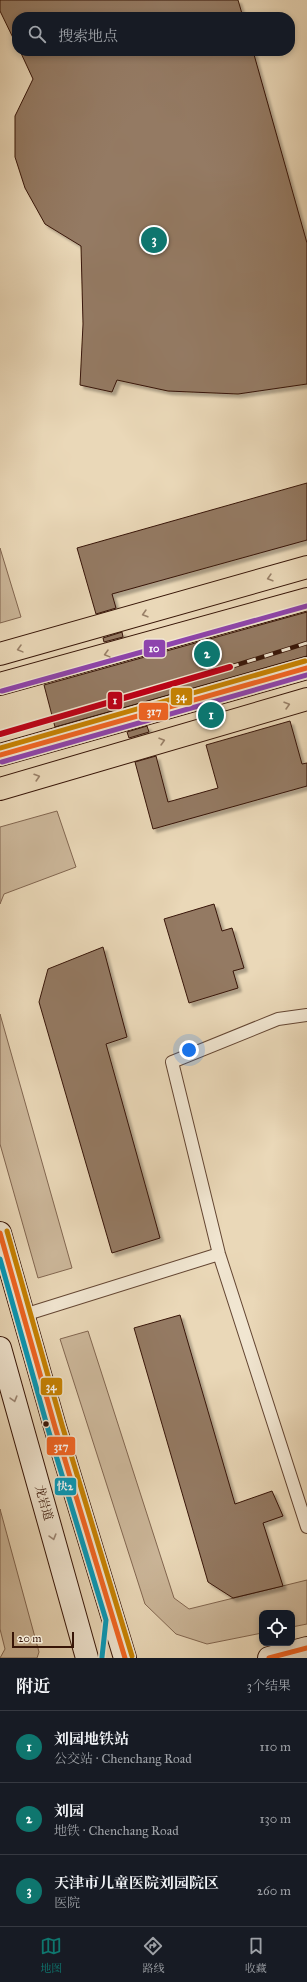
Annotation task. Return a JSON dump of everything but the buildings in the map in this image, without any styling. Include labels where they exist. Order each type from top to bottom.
[{"type":"main road","points":[[0,654],[307,567]]},
{"type":"main road","points":[[0,684],[307,599]]},
{"type":"main road","points":[[0,756],[307,668]]},
{"type":"main road","points":[[0,789],[307,699]]},
{"type":"main road","points":[[0,1232],[125,1658]]},
{"type":"main road","name":"龙岩道","points":[[0,1348],[87,1658]]},
{"type":"main road","points":[[109,1658],[113,1619]]},
{"type":"main road","points":[[78,1658],[80,1633]]},
{"type":"main road","points":[[269,1658],[307,1648]]},
{"type":"lane","points":[[307,1015],[278,1019],[172,1062],[219,1254],[307,1526]]},
{"type":"lane","points":[[24,1315],[219,1254]]},
{"type":"shaded area","points":[[0,548],[21,617],[0,623]]},
{"type":"shaded area","points":[[57,811],[76,867],[4,894],[0,904],[0,827]]},
{"type":"shaded area","points":[[0,1014],[72,1268],[38,1278],[0,1144]]},
{"type":"shaded area","points":[[88,1331],[174,1598],[189,1609],[307,1580],[307,1624],[295,1626],[295,1610],[259,1610],[259,1634],[207,1644],[176,1634],[145,1604],[60,1339]]},
{"type":"shaded area","points":[[0,1509],[39,1652],[37,1658],[0,1658],[5,1649],[0,1629]]},
{"type":"railway","points":[[230,667],[307,643]]},
{"type":"transit line","name":"10","points":[[2,691],[307,606]]},
{"type":"transit line","name":"34","points":[[0,748],[305,661]]},
{"type":"transit line","name":"1","points":[[0,734],[230,667]]},
{"type":"transit line","name":"317","points":[[0,755],[307,668]]},
{"type":"transit line","name":"10","points":[[2,762],[307,675]]},
{"type":"transit line","name":"34","points":[[7,1231],[62,1425],[132,1656]]},
{"type":"transit line","name":"317","points":[[0,1233],[55,1427],[125,1658]]},
{"type":"transit line","name":"快2","points":[[0,1259],[48,1429],[106,1620],[102,1657]]},
{"type":"transit line","name":"317","points":[[269,1658],[307,1648]]},
{"type":"place","name":"天津市儿童医院刘园院区","points":[[154,240]]},
{"type":"place","name":"刘园","points":[[207,654]]},
{"type":"place","name":"刘园地铁站","points":[[211,715]]}]
